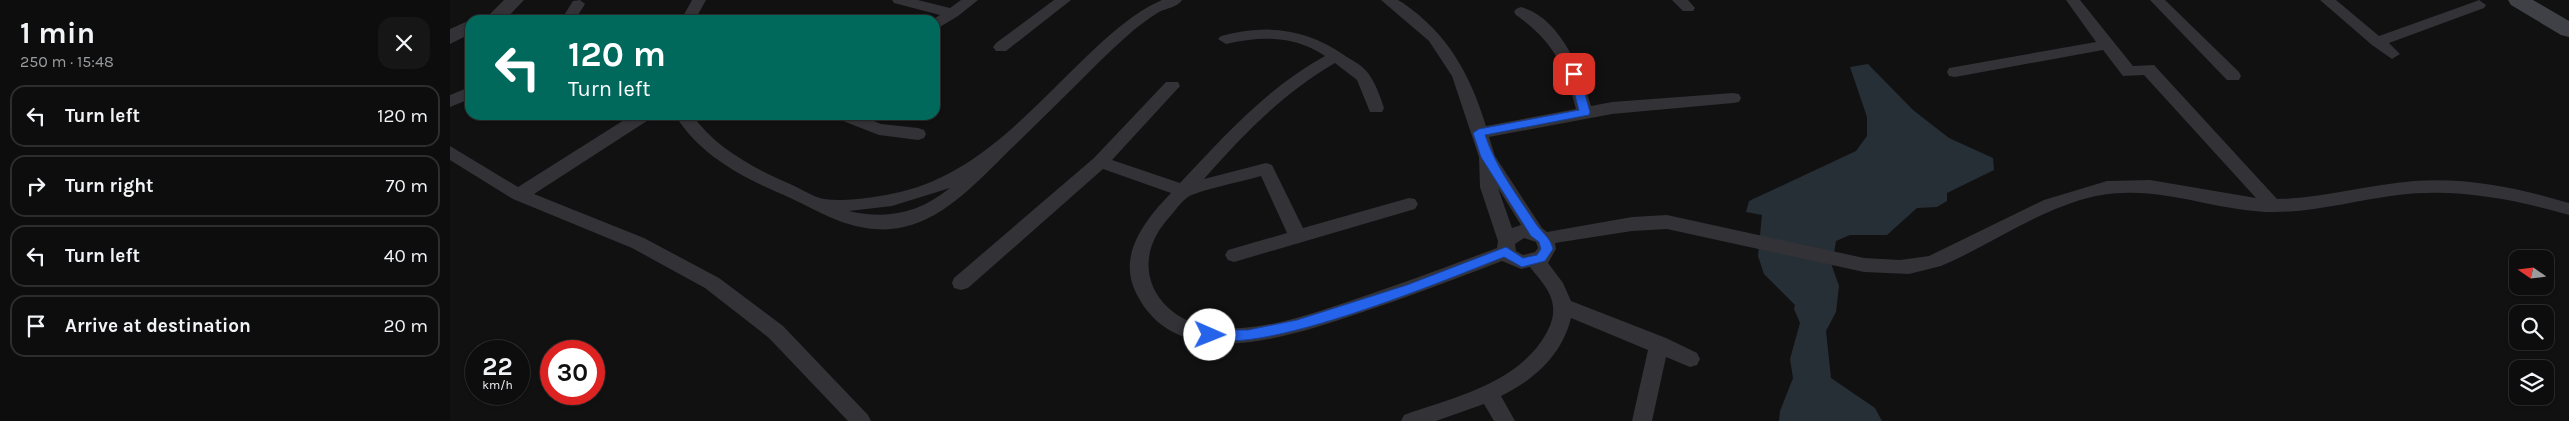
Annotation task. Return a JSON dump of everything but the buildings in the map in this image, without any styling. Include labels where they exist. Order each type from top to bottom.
[{"type":"main road","points":[[2518,0],[2569,30]]},
{"type":"main road","points":[[2549,0],[2569,13]]},
{"type":"street","points":[[483,15],[497,0]]},
{"type":"street","points":[[499,15],[515,0]]},
{"type":"street","points":[[691,15],[699,0]]},
{"type":"street","points":[[899,0],[953,13]]},
{"type":"street","points":[[940,22],[971,0]]},
{"type":"street","points":[[1001,47],[1064,0]]},
{"type":"street","points":[[687,120],[702,139],[722,157],[752,174],[842,216],[865,222],[897,222],[923,214],[952,198],[974,179],[997,152],[1111,42],[1154,9],[1175,0]]},
{"type":"street","points":[[1388,0],[1402,8],[1434,37],[1456,67],[1487,157],[1489,187],[1510,256],[1522,262],[1536,261],[1545,254],[1547,244],[1487,157]]},
{"type":"street","points":[[2073,0],[2106,45],[2129,72],[2148,69],[2273,206]]},
{"type":"street","points":[[2158,0],[2233,76]]},
{"type":"street","points":[[2327,0],[2392,54]]},
{"type":"street","points":[[571,15],[578,4]]},
{"type":"street","points":[[2377,42],[2479,5]]},
{"type":"street","points":[[1521,12],[1542,26],[1564,50],[1574,74],[1585,112]]},
{"type":"street","points":[[450,38],[465,29]]},
{"type":"street","points":[[1226,40],[1252,33],[1284,34],[1300,36],[1319,44],[1359,73],[1369,87],[1376,108]]},
{"type":"street","points":[[450,49],[465,41]]},
{"type":"street","points":[[1955,72],[2106,45]]},
{"type":"street","points":[[1336,56],[1280,92],[1254,114],[1163,214],[1143,242],[1138,264],[1142,290],[1158,312],[1186,328],[1210,335],[1248,336],[1297,325],[1411,289],[1506,246],[1510,236],[1523,231],[1540,236],[1667,222],[1864,265],[1896,268],[1934,262],[2042,207],[2090,191],[2126,186],[2157,186],[2201,196],[2273,206],[2294,205],[2417,186],[2481,190],[2539,200],[2569,209]]},
{"type":"street","points":[[961,283],[1100,162],[1172,86]]},
{"type":"street","points":[[450,102],[465,94]]},
{"type":"street","points":[[1479,133],[1585,112],[1678,101],[1733,98]]},
{"type":"street","points":[[519,195],[636,120]]},
{"type":"street","points":[[857,120],[879,128],[918,134]]},
{"type":"street","points":[[450,152],[493,181],[519,195],[638,243],[712,283],[776,332],[861,421]]},
{"type":"street","points":[[1100,162],[1184,191],[1266,169],[1298,236]]},
{"type":"street","points":[[1234,255],[1409,204]]},
{"type":"street","points":[[1410,421],[1488,393],[1515,379],[1539,362],[1555,339],[1562,319],[1563,306],[1558,294],[1536,261]]},
{"type":"street","points":[[1563,306],[1659,344],[1690,359]]},
{"type":"street","points":[[1642,421],[1659,344]]},
{"type":"street","points":[[1488,393],[1505,421]]},
{"type":"shaded area","points":[[1868,64],[1913,110],[1949,138],[1993,158],[1994,170],[1947,193],[1947,201],[1937,207],[1917,208],[1887,235],[1850,235],[1836,241],[1832,266],[1839,286],[1836,312],[1826,331],[1831,378],[1875,408],[1882,421],[1779,421],[1780,411],[1793,378],[1790,359],[1800,323],[1794,309],[1795,305],[1764,274],[1758,256],[1762,215],[1746,212],[1749,201],[1856,151],[1867,136],[1867,117],[1850,67]]},
{"type":"route","points":[[1210,335],[1248,336],[1297,325],[1411,289],[1506,252],[1515,260],[1522,262],[1529,263],[1541,258],[1545,254],[1547,244],[1536,232],[1487,157],[1479,133],[1585,112],[1574,74]]}]
